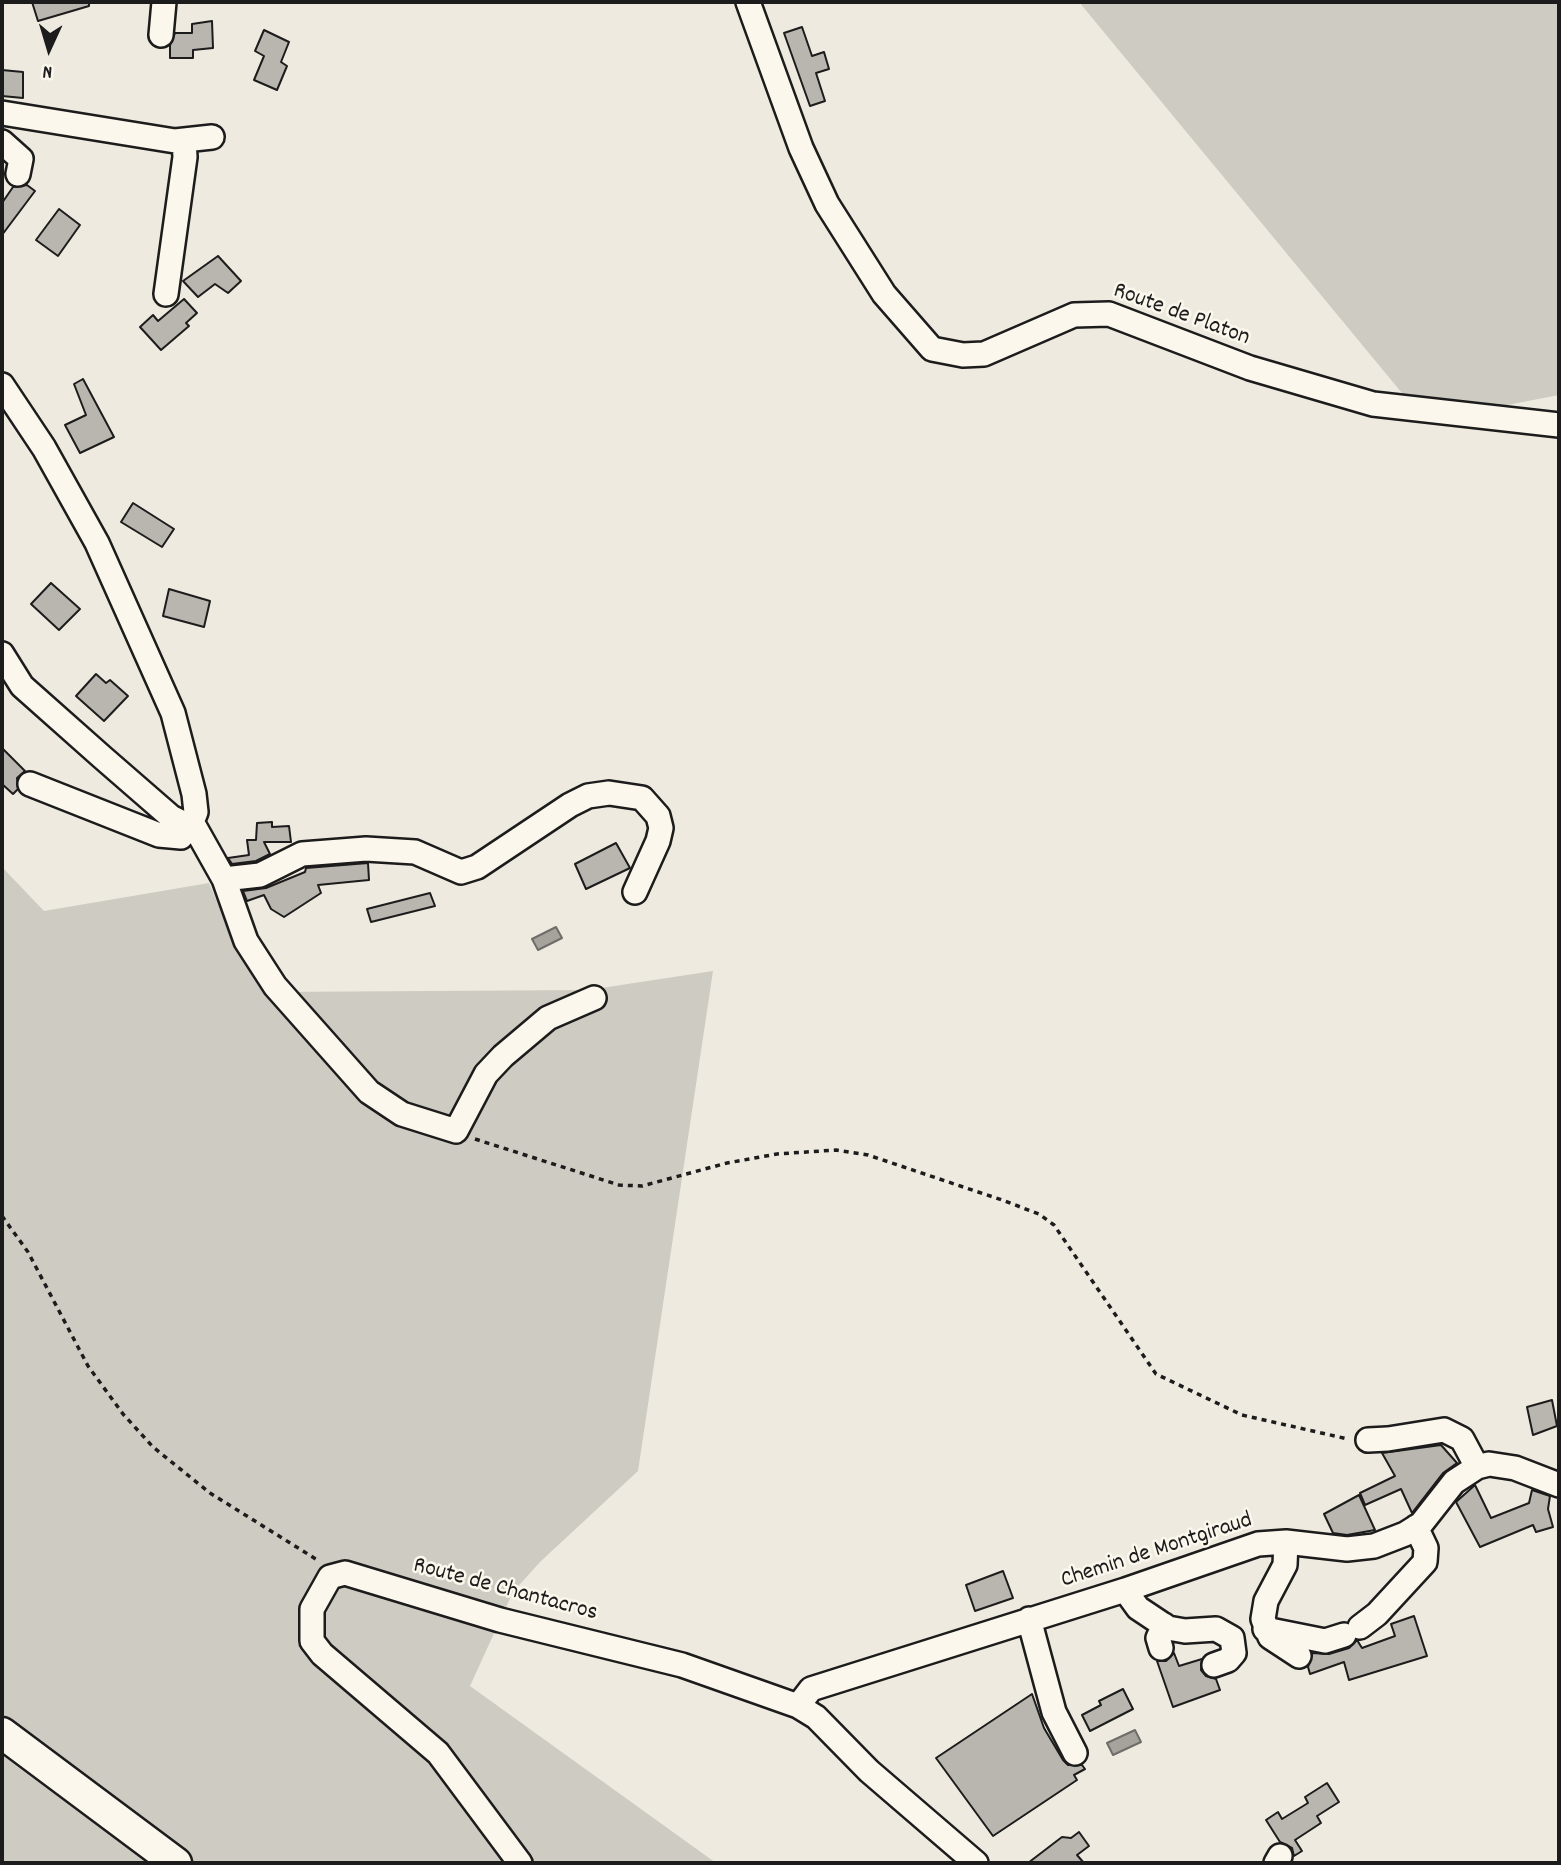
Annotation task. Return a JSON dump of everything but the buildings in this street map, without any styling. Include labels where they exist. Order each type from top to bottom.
[{"type":"main road","points":[[2,1733],[176,1863]]},
{"type":"street","points":[[161,35],[164,2]]},
{"type":"street","name":"Route de Platon","points":[[748,2],[801,148],[827,204],[884,294],[932,349],[963,355],[984,354],[1074,315],[1109,314],[1250,368],[1373,404],[1559,425]]},
{"type":"street","points":[[2,113],[184,140],[212,136]]},
{"type":"street","points":[[166,294],[185,156],[184,140]]},
{"type":"street","points":[[2,142],[21,159],[18,174]]},
{"type":"street","points":[[177,212],[186,244],[185,273]]},
{"type":"street","points":[[2,385],[44,447],[97,544],[173,713],[194,794],[196,812],[181,837],[159,835],[30,784]]},
{"type":"street","points":[[5,669],[171,817],[183,823],[192,822]]},
{"type":"street","points":[[224,879],[260,876],[302,854],[366,849],[415,852],[461,872],[477,867],[570,804],[588,796],[609,793],[642,799],[658,816],[661,828],[658,841],[635,892]]},
{"type":"street","points":[[192,822],[224,879],[246,941],[275,986],[369,1092],[402,1114],[456,1131],[486,1074],[503,1056],[548,1018],[594,998]]},
{"type":"street","points":[[1368,1440],[1444,1430],[1462,1439],[1478,1466],[1489,1464],[1515,1468],[1559,1485]]},
{"type":"street","name":"Chemin de Montgiraud","points":[[798,1706],[811,1689],[1125,1590],[1258,1544],[1286,1542],[1347,1549],[1374,1546],[1416,1527],[1454,1482],[1478,1466]]},
{"type":"street","points":[[1265,1629],[1325,1641],[1352,1631],[1377,1614],[1425,1562],[1426,1548],[1416,1527]]},
{"type":"street","points":[[1286,1542],[1285,1565],[1263,1611],[1265,1629],[1278,1644],[1299,1656]]},
{"type":"street","name":"Route de Chantacros","points":[[330,1577],[345,1573],[500,1620],[682,1665],[798,1706],[816,1717],[869,1770],[976,1863]]},
{"type":"street","points":[[330,1577],[313,1609],[312,1641],[322,1654],[438,1753],[520,1863]]},
{"type":"street","points":[[1125,1590],[1133,1604],[1164,1625],[1185,1631],[1216,1629],[1232,1638],[1234,1653],[1228,1660],[1214,1665]]},
{"type":"street","points":[[1034,1618],[1054,1712],[1079,1748]]},
{"type":"street","points":[[1161,1648],[1158,1638],[1164,1625]]},
{"type":"path","points":[[456,1131],[619,1185],[642,1186],[727,1163],[809,1151],[836,1150],[868,1155],[901,1165],[1039,1214],[1054,1224],[1156,1374],[1242,1415],[1343,1439],[1368,1440]]},
{"type":"path","points":[[2,1216],[28,1252],[88,1366],[123,1414],[153,1447],[210,1493],[323,1563],[330,1577]]},
{"type":"shaded area","points":[[1079,2],[1559,2],[1559,395],[1425,421]]},
{"type":"shaded area","points":[[2,867],[44,911],[209,883],[236,946],[255,980],[268,992],[588,990],[713,971],[638,1471],[540,1562],[513,1592],[470,1686],[716,1863],[2,1863]]},
{"type":"shaded area","points":[[556,927],[562,938],[538,950],[532,939]]},
{"type":"shaded area","points":[[1135,1730],[1141,1742],[1113,1755],[1107,1743]]}]
